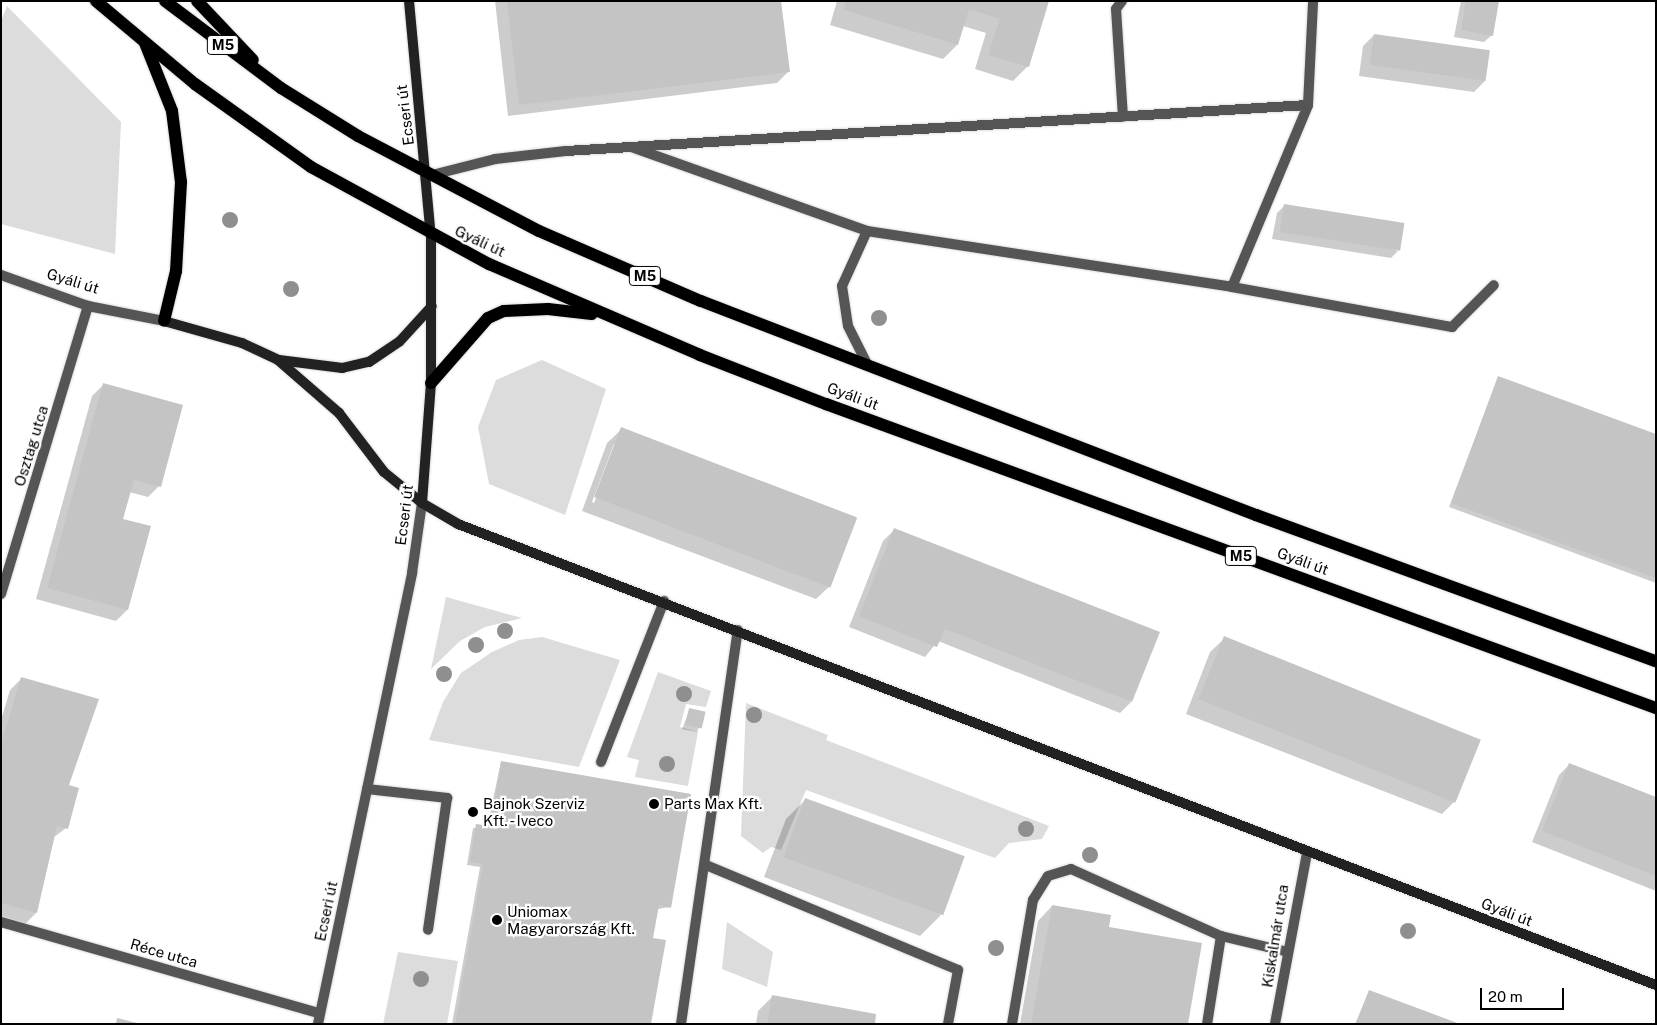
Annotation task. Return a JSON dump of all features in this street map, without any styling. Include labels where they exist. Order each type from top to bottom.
[{"type":"main road","name":"Gyáli út","points":[[96,1],[144,42],[277,145],[431,236],[607,316],[826,404],[1656,708]]},
{"type":"main road","name":"Gyáli út","points":[[165,1],[281,88],[428,176],[665,285],[1256,515],[1656,661]]},
{"type":"main road","points":[[196,1],[281,88]]},
{"type":"main road","points":[[144,42],[172,111],[181,182],[176,271],[164,320]]},
{"type":"main road","points":[[431,383],[473,331],[504,311],[548,309],[607,316]]},
{"type":"street","name":"Ecseri út","points":[[318,1019],[412,573],[422,503],[431,383],[431,236],[428,176],[409,1]]},
{"type":"street","points":[[1122,1],[1116,9],[1122,117]]},
{"type":"street","points":[[1232,287],[1308,105],[1313,1]]},
{"type":"street","points":[[428,176],[495,159],[634,148],[1308,105]]},
{"type":"street","points":[[634,148],[867,231],[1232,287],[1452,327],[1494,285]]},
{"type":"street","points":[[867,231],[842,286],[848,326],[867,364]]},
{"type":"street","name":"Gyáli út","points":[[1,275],[88,306],[164,320],[242,343],[278,360],[339,413],[384,472],[422,503],[494,540],[664,600],[1307,854],[1656,985]]},
{"type":"street","name":"Osztag utca","points":[[1,594],[88,306]]},
{"type":"street","name":"Gyáli út","points":[[278,360],[342,368],[369,362],[400,341],[432,306]]},
{"type":"street","points":[[601,762],[664,600]]},
{"type":"street","points":[[681,1024],[706,865],[738,630]]},
{"type":"street","points":[[367,789],[447,798],[428,930]]},
{"type":"street","name":"Kiskalmár utca","points":[[1275,1024],[1307,854]]},
{"type":"street","points":[[706,865],[958,970],[948,1024]]},
{"type":"street","points":[[1012,1024],[1033,900],[1048,876],[1072,869],[1221,936],[1288,952]]},
{"type":"street","name":"Réce utca","points":[[1,922],[318,1019]]},
{"type":"street","points":[[1207,1024],[1221,936]]},
{"type":"shaded area","points":[[7,6],[121,122],[115,254],[1,224],[1,21]]},
{"type":"shaded area","points":[[542,360],[606,389],[565,515],[489,484],[478,427],[496,380]]},
{"type":"shaded area","points":[[446,597],[522,618],[485,627],[460,641],[431,669]]},
{"type":"shaded area","points":[[542,637],[620,660],[579,767],[429,740],[443,702],[461,673],[492,652],[519,640]]},
{"type":"shaded area","points":[[658,672],[711,691],[706,707],[686,704],[680,727],[698,732],[688,786],[635,777],[639,760],[627,757]]},
{"type":"shaded area","points":[[746,703],[828,735],[826,740],[1049,826],[1042,839],[1009,843],[995,858],[806,790],[781,850],[771,847],[763,853],[741,836]]},
{"type":"shaded area","points":[[727,922],[773,952],[767,987],[722,969]]},
{"type":"shaded area","points":[[398,952],[458,961],[447,1024],[383,1024]]},
{"type":"building","points":[[507,1],[781,1],[790,72],[519,105]]},
{"type":"building","points":[[846,1],[1049,1],[1029,67],[988,55],[1000,19],[969,9],[958,45],[844,10]]},
{"type":"building","points":[[1466,1],[1499,1],[1493,36],[1461,30]]},
{"type":"building","points":[[1374,34],[1490,50],[1486,81],[1370,65]]},
{"type":"building","points":[[1284,204],[1404,223],[1400,251],[1280,232]]},
{"type":"building","points":[[1498,376],[1656,434],[1656,578],[1451,503]]},
{"type":"building","points":[[103,383],[183,405],[161,487],[134,480],[123,519],[151,526],[128,610],[47,588]]},
{"type":"building","points":[[621,427],[857,518],[830,588],[594,497]]},
{"type":"building","points":[[894,528],[1160,632],[1132,702],[945,629],[937,647],[859,616]]},
{"type":"building","points":[[1224,636],[1481,740],[1455,803],[1199,699]]},
{"type":"building","points":[[21,677],[99,699],[69,785],[79,788],[68,829],[57,826],[37,913],[1,903],[1,745]]},
{"type":"building","points":[[689,708],[706,712],[702,728],[685,725]]},
{"type":"building","points":[[501,761],[691,794],[671,908],[659,905],[653,938],[666,940],[651,1024],[455,1024],[483,864],[470,862],[476,824],[490,826]]},
{"type":"building","points":[[1569,763],[1656,797],[1656,876],[1542,831]]},
{"type":"building","points":[[805,798],[965,856],[943,915],[783,857]]},
{"type":"building","points":[[1052,905],[1111,915],[1109,927],[1202,943],[1188,1024],[1031,1024]]},
{"type":"building","points":[[1369,990],[1460,1024],[1356,1024]]},
{"type":"building","points":[[772,995],[876,1014],[875,1024],[767,1024]]},
{"type":"building","points":[[117,1018],[137,1023],[116,1024]]},
{"type":"place","name":"Parts Max Kft.","points":[[654,804]]},
{"type":"place","name":"Bajnok Szerviz Kft. - Iveco","points":[[473,812]]},
{"type":"place","name":"Uniomax Magyarország Kft.","points":[[497,920]]}]
